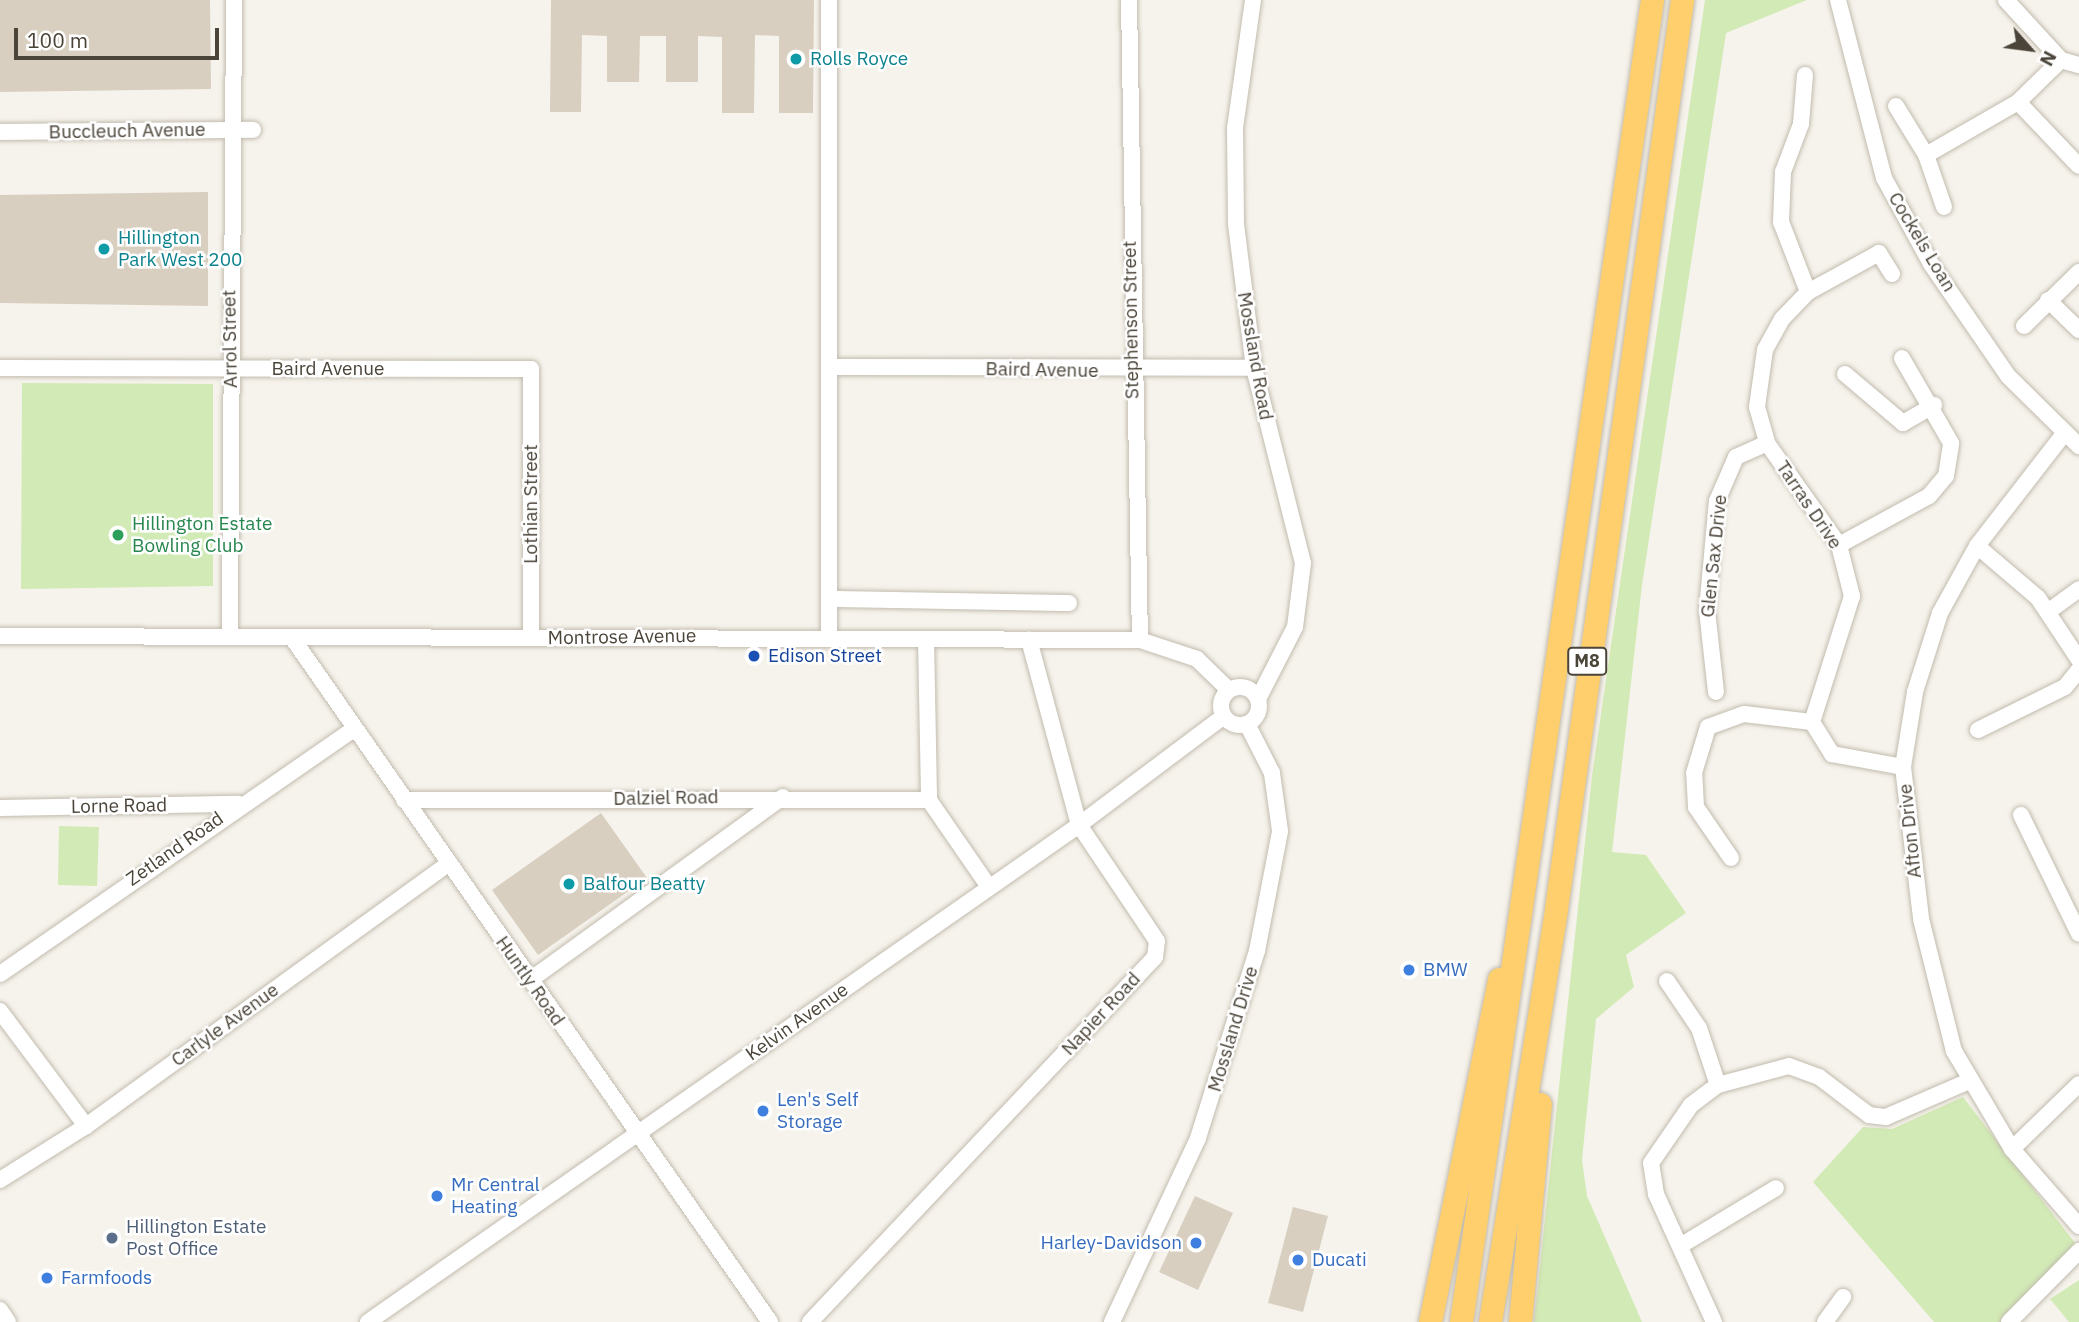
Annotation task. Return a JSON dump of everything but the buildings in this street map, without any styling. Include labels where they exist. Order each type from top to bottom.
[{"type":"highway","name":"M8","points":[[1461,1322],[1652,0]]},
{"type":"highway","name":"M8","points":[[1490,1322],[1556,909],[1682,0]]},
{"type":"highway","name":"M8","points":[[1430,1322],[1489,1042],[1615,260]]},
{"type":"highway","name":"M8","points":[[1520,1322],[1556,909]]},
{"type":"street","name":"Arrol Street","points":[[230,636],[231,130],[234,0]]},
{"type":"street","points":[[829,0],[829,638]]},
{"type":"street","name":"Stephenson Street","points":[[1129,0],[1131,370],[1140,640]]},
{"type":"street","name":"Mossland Road","points":[[1253,0],[1234,160],[1254,368],[1303,563],[1295,627],[1258,699]]},
{"type":"street","name":"Cockels Loan","points":[[1838,0],[1884,178],[1931,264],[2008,376],[2063,435],[2079,446]]},
{"type":"street","points":[[2006,0],[2061,60],[2079,65]]},
{"type":"street","points":[[1926,155],[2018,102],[2061,60]]},
{"type":"street","points":[[1805,75],[1801,124],[1783,172],[1781,222],[1808,292]]},
{"type":"street","points":[[2018,102],[2079,166]]},
{"type":"street","points":[[1896,106],[1926,155],[1944,207]]},
{"type":"street","name":"Buccleuch Avenue","points":[[0,132],[253,130]]},
{"type":"street","name":"Tarras Drive","points":[[1812,722],[1852,596],[1839,545],[1767,443],[1757,407],[1765,350],[1782,319],[1808,292],[1879,253],[1892,274]]},
{"type":"street","points":[[2024,326],[2079,272]]},
{"type":"street","points":[[2048,300],[2079,330]]},
{"type":"street","points":[[1839,545],[1929,496],[1946,475],[1951,443],[1934,405],[1902,358]]},
{"type":"street","name":"Baird Avenue","points":[[830,367],[1131,370],[1254,368]]},
{"type":"street","name":"Baird Avenue","points":[[0,369],[531,369]]},
{"type":"street","name":"Lothian Street","points":[[531,369],[531,638]]},
{"type":"street","points":[[1845,374],[1903,423],[1934,405]]},
{"type":"street","name":"Afton Drive","points":[[2063,435],[1977,546],[1931,632],[1903,767],[1930,963],[1967,1082],[2012,1149],[2079,1226]]},
{"type":"street","name":"Glen Sax Drive","points":[[1716,692],[1707,610],[1717,500],[1736,457],[1767,443]]},
{"type":"street","points":[[1977,546],[2049,611],[2079,660]]},
{"type":"street","points":[[2049,611],[2079,589]]},
{"type":"street","points":[[830,599],[1069,603]]},
{"type":"street","name":"Montrose Avenue","points":[[0,636],[1140,640],[1197,659],[1228,690]]},
{"type":"street","name":"Huntly Road","points":[[293,639],[447,865],[770,1322]]},
{"type":"street","points":[[926,639],[929,800],[989,887]]},
{"type":"street","name":"Napier Road","points":[[810,1322],[1155,957],[1157,941],[1079,825],[1029,640]]},
{"type":"street","points":[[1978,730],[2065,687],[2079,670]]},
{"type":"street","points":[[1239,686],[1258,699],[1257,715],[1247,724],[1223,717],[1221,698],[1228,690],[1239,686]]},
{"type":"street","points":[[1731,858],[1696,807],[1694,773],[1708,727],[1744,714],[1812,722],[1832,754],[1903,767]]},
{"type":"street","name":"Kelvin Avenue","points":[[368,1322],[1079,825],[1223,717]]},
{"type":"street","name":"Mossland Drive","points":[[1112,1322],[1198,1138],[1263,927],[1279,854],[1278,792],[1247,724]]},
{"type":"street","name":"Zetland Road","points":[[0,974],[238,804],[354,729]]},
{"type":"street","points":[[530,980],[783,797]]},
{"type":"street","name":"Dalziel Road","points":[[404,800],[783,797],[929,800]]},
{"type":"street","name":"Lorne Road","points":[[0,808],[238,804]]},
{"type":"street","points":[[2021,815],[2079,934]]},
{"type":"street","name":"Carlyle Avenue","points":[[0,1180],[86,1126],[447,865]]},
{"type":"street","points":[[1667,981],[1699,1028],[1718,1086]]},
{"type":"street","points":[[0,1011],[86,1126]]},
{"type":"street","points":[[1714,1322],[1656,1194],[1651,1163],[1671,1126],[1718,1086],[1789,1066],[1819,1077],[1869,1115],[1886,1117],[1967,1082]]},
{"type":"street","points":[[2012,1149],[2079,1084]]},
{"type":"street","points":[[1680,1246],[1776,1188]]},
{"type":"street","points":[[2008,1322],[2079,1251]]},
{"type":"street","points":[[1825,1322],[1843,1297]]},
{"type":"street","points":[[0,1310],[8,1322]]},
{"type":"green space","points":[[1705,0],[1807,0],[1726,33],[1642,585],[1612,852],[1646,855],[1686,913],[1626,955],[1634,987],[1596,1019],[1582,1160],[1587,1196],[1642,1322],[1534,1322],[1592,776]]},
{"type":"green space","points":[[22,383],[213,384],[213,586],[21,589]]},
{"type":"green space","points":[[59,826],[99,827],[97,886],[58,885]]},
{"type":"green space","points":[[1963,1097],[2078,1247],[2001,1322],[1934,1322],[1813,1182],[1863,1127],[1892,1129]]},
{"type":"green space","points":[[2079,1280],[2079,1322],[2069,1322],[2050,1299]]},
{"type":"place","name":"Rolls Royce","points":[[796,59]]},
{"type":"place","name":"Hillington Park West 200","points":[[104,249]]},
{"type":"place","name":"Hillington Estate Bowling Club","points":[[118,535]]},
{"type":"place","name":"Edison Street","points":[[754,656]]},
{"type":"place","name":"Balfour Beatty","points":[[569,884]]},
{"type":"place","name":"BMW","points":[[1409,970]]},
{"type":"place","name":"Len's Self Storage","points":[[763,1111]]},
{"type":"place","name":"Mr Central Heating","points":[[437,1196]]},
{"type":"place","name":"Hillington Estate Post Office","points":[[112,1238]]},
{"type":"place","name":"Harley-Davidson","points":[[1196,1243]]},
{"type":"place","name":"Ducati","points":[[1298,1260]]},
{"type":"place","name":"Farmfoods","points":[[47,1278]]}]
